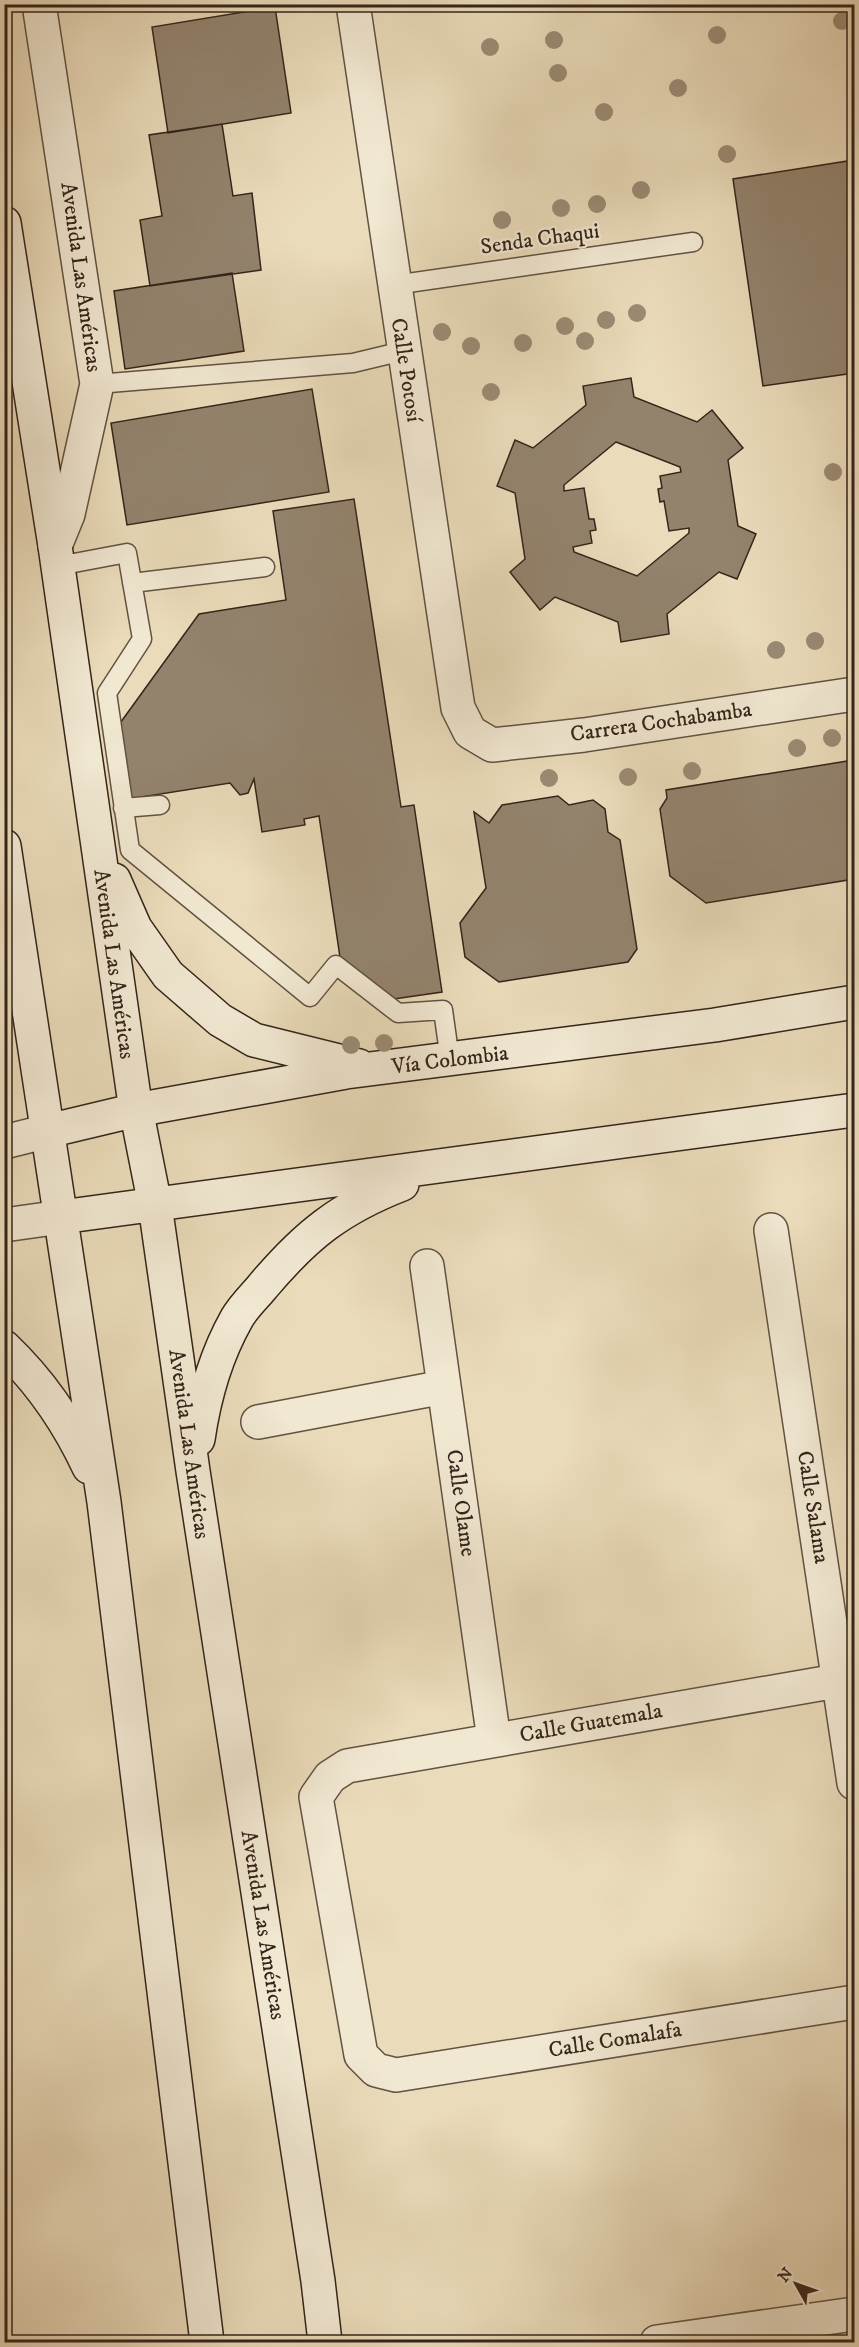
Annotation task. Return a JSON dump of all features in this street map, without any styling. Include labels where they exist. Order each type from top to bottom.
[{"type":"main road","name":"Avenida Las Américas","points":[[39,4],[97,384],[68,514],[56,556]]},
{"type":"main road","name":"Calle Potosí","points":[[353,4],[458,708],[470,732]]},
{"type":"main road","name":"Avenida Las Américas","points":[[4,223],[56,556],[136,1110],[155,1205],[193,1471],[318,2281],[325,2343]]},
{"type":"main road","name":"Carrera Cochabamba","points":[[470,732],[492,745],[584,735],[855,694]]},
{"type":"main road","points":[[94,823],[123,903],[135,928],[168,975],[220,1020],[254,1040],[375,1070]]},
{"type":"main road","points":[[4,846],[104,1502],[207,2343]]},
{"type":"main road","name":"Vía Colombia","points":[[4,1142],[136,1110],[346,1072],[715,1025],[855,1002]]},
{"type":"main road","points":[[4,1225],[855,1110]]},
{"type":"main road","points":[[193,1471],[203,1402],[218,1358],[238,1316],[286,1259],[322,1225],[365,1198],[444,1167]]},
{"type":"main road","name":"Calle Salama","points":[[771,1230],[847,1679],[855,1783]]},
{"type":"main road","name":"Calle Olame","points":[[427,1266],[494,1740]]},
{"type":"main road","points":[[4,1347],[28,1369],[73,1431],[104,1502]]},
{"type":"main road","points":[[258,1422],[444,1387]]},
{"type":"main road","name":"Calle Guatemala","points":[[376,2070],[361,2055],[316,1797],[330,1777],[347,1766],[847,1679]]},
{"type":"main road","name":"Calle Comalafa","points":[[376,2070],[396,2075],[855,2002]]},
{"type":"main road","points":[[657,2343],[855,2314]]},
{"type":"lane","name":"Senda Chaqui","points":[[394,285],[693,242]]},
{"type":"lane","points":[[97,384],[352,363],[403,351]]},
{"type":"lane","points":[[56,556],[127,553],[142,639],[107,693],[130,850],[310,997],[336,965],[398,1013],[443,1010],[450,1060]]},
{"type":"lane","points":[[132,583],[265,567]]},
{"type":"lane","points":[[123,808],[160,805]]},
{"type":"building","points":[[275,7],[291,113],[168,133],[152,27]]},
{"type":"building","points":[[222,124],[233,196],[252,193],[261,270],[150,286],[140,220],[162,216],[149,135]]},
{"type":"building","points":[[854,160],[854,373],[763,386],[733,179]]},
{"type":"building","points":[[232,273],[244,351],[125,369],[114,291]]},
{"type":"building","points":[[631,378],[634,397],[697,422],[712,410],[743,448],[728,460],[738,526],[756,534],[737,579],[719,572],[667,614],[669,634],[621,642],[618,622],[555,597],[540,610],[510,572],[525,559],[515,493],[497,486],[515,440],[533,448],[586,405],[583,386]],"holes":[[[616,442],[680,467],[681,472],[660,476],[662,488],[658,489],[660,502],[664,501],[669,531],[689,528],[689,533],[637,576],[574,552],[573,547],[592,543],[590,531],[596,530],[594,519],[589,519],[584,488],[564,491],[564,485]]]},
{"type":"building","points":[[312,389],[329,492],[127,525],[111,423]]},
{"type":"building","points":[[354,499],[401,807],[414,805],[442,992],[394,999],[340,957],[319,816],[304,819],[305,825],[262,832],[254,779],[248,793],[240,795],[230,783],[129,799],[118,726],[199,614],[286,600],[273,511]]},
{"type":"building","points":[[854,760],[854,879],[706,903],[670,876],[660,809],[667,798],[666,790]]},
{"type":"building","points":[[558,796],[569,805],[593,800],[605,809],[608,832],[620,840],[637,949],[628,962],[499,982],[465,957],[460,923],[486,888],[474,812],[489,823],[502,805]]}]
